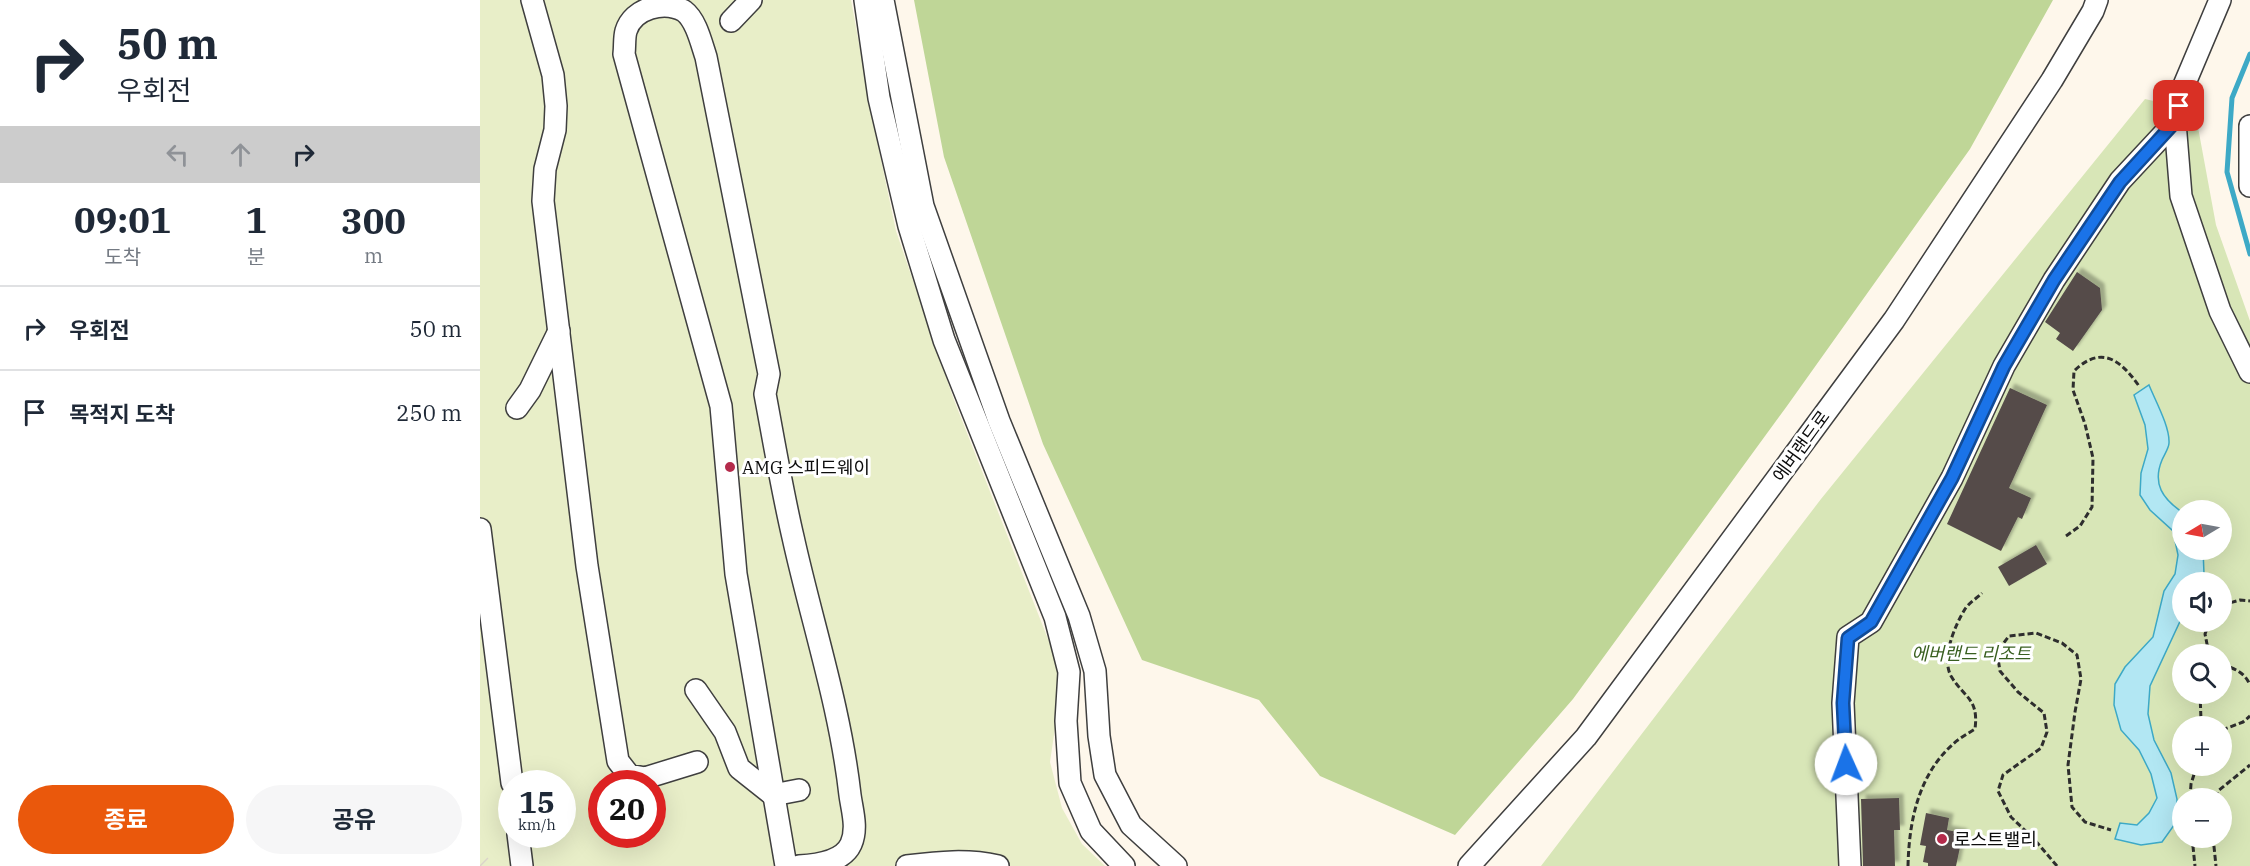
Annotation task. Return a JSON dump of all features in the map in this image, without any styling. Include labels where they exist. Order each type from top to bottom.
[{"type":"street","points":[[532,0],[553,75],[556,106],[555,130],[545,169],[543,201],[587,566],[618,761],[630,776],[645,778],[697,762]]},
{"type":"street","points":[[731,21],[751,0]]},
{"type":"street","points":[[865,0],[879,98],[909,226],[944,340],[1055,617],[1069,672],[1066,721],[1071,783],[1091,831],[1124,866]]},
{"type":"street","points":[[883,0],[923,206],[999,421],[1079,616],[1095,671],[1099,735],[1106,775],[1131,825],[1176,866]]},
{"type":"street","name":"에버랜드로","points":[[1469,866],[1586,737],[1894,320],[2052,80],[2093,11],[2097,0]]},
{"type":"street","points":[[2220,0],[2182,90],[2175,122],[2181,196],[2220,310],[2250,372]]},
{"type":"street","points":[[786,866],[736,574],[721,406],[624,54],[626,30],[639,12],[666,3],[685,12],[697,30],[706,57],[769,374],[765,394],[792,535],[846,755],[855,827],[851,845],[839,857],[830,861],[799,866]]},
{"type":"street","points":[[1850,866],[1843,703],[1848,638],[1871,622],[1952,478],[2004,366],[2054,280],[2120,182],[2175,122]]},
{"type":"street","points":[[2250,126],[2250,186]]},
{"type":"street","points":[[517,408],[530,390],[559,330]]},
{"type":"street","points":[[480,529],[510,770]]},
{"type":"street","points":[[696,690],[725,732],[739,768],[773,795],[799,790]]},
{"type":"street","points":[[520,848],[522,866]]},
{"type":"street","points":[[907,866],[951,860],[998,866]]},
{"type":"path","points":[[2066,536],[2080,526],[2092,507],[2093,497],[2093,458],[2085,424],[2073,390],[2074,371],[2085,360],[2104,356],[2120,362],[2139,386]]},
{"type":"path","points":[[1908,866],[1916,802],[1929,772],[1951,745],[1975,729],[1977,712],[1967,694],[1950,674],[1948,646],[1966,607],[1982,593]]},
{"type":"path","points":[[2232,602],[2240,600],[2250,602]]},
{"type":"path","points":[[2057,866],[2011,817],[1998,791],[2002,775],[2041,748],[2047,732],[2044,712],[2018,692],[2000,671],[1997,652],[2009,636],[2036,633],[2062,644],[2077,655],[2081,679],[2074,712],[2068,765],[2073,807],[2085,822],[2111,830]]},
{"type":"path","points":[[2232,668],[2246,676],[2250,686]]},
{"type":"path","points":[[2232,726],[2250,716]]},
{"type":"path","points":[[2222,788],[2250,765]]},
{"type":"path","points":[[2193,848],[2195,866]]},
{"type":"path","points":[[2214,848],[2216,866]]},
{"type":"green space","name":"AMG 스피드웨이","points":[[480,0],[851,0],[896,231],[954,400],[1059,667],[1050,762],[1062,808],[1082,844],[1105,866],[480,866]]},
{"type":"green space","points":[[914,0],[2053,0],[1970,149],[1787,406],[1573,699],[1455,835],[1320,776],[1259,700],[1142,660],[1043,444],[944,157]]},
{"type":"green space","name":"에버랜드 리조트","points":[[2145,99],[2195,111],[2216,225],[2250,321],[2250,866],[1541,866],[1821,499]]},
{"type":"water","points":[[2149,385],[2165,422],[2169,443],[2158,476],[2161,490],[2172,504],[2172,530],[2150,510],[2140,495],[2141,473],[2148,449],[2145,425],[2134,395]]},
{"type":"water","points":[[2177,560],[2203,560],[2204,572],[2175,572]]},
{"type":"water","points":[[2172,579],[2172,632],[2175,632],[2150,686],[2148,714],[2154,740],[2171,773],[2174,788],[2172,788],[2172,828],[2162,842],[2141,845],[2115,839],[2120,823],[2137,825],[2149,813],[2157,798],[2151,774],[2139,750],[2121,730],[2114,705],[2115,684],[2125,667],[2153,637],[2164,591]]},
{"type":"building","points":[[2077,272],[2100,288],[2102,310],[2073,351],[2056,339],[2060,333],[2045,322]]},
{"type":"building","points":[[2010,388],[2047,405],[2009,488],[2031,498],[2022,519],[2018,517],[2001,551],[1947,524]]},
{"type":"building","points":[[2036,545],[2047,564],[2009,586],[1998,567]]},
{"type":"building","points":[[1899,798],[1900,830],[1894,830],[1895,866],[1863,866],[1861,799]]},
{"type":"building","name":"로스트밸리","points":[[1926,813],[1949,818],[1947,830],[1963,833],[1956,866],[1928,866],[1928,863],[1923,862],[1926,846],[1920,845]]},
{"type":"waterway","points":[[2250,54],[2232,98],[2227,172],[2250,254]]},
{"type":"place","name":"AMG 스피드웨이","points":[[730,467]]},
{"type":"place","name":"로스트밸리","points":[[1942,839]]},
{"type":"route","points":[[1846,764],[1843,703],[1848,638],[1871,622],[1952,478],[2004,366],[2054,280],[2120,182],[2175,122],[2179,106]]}]
